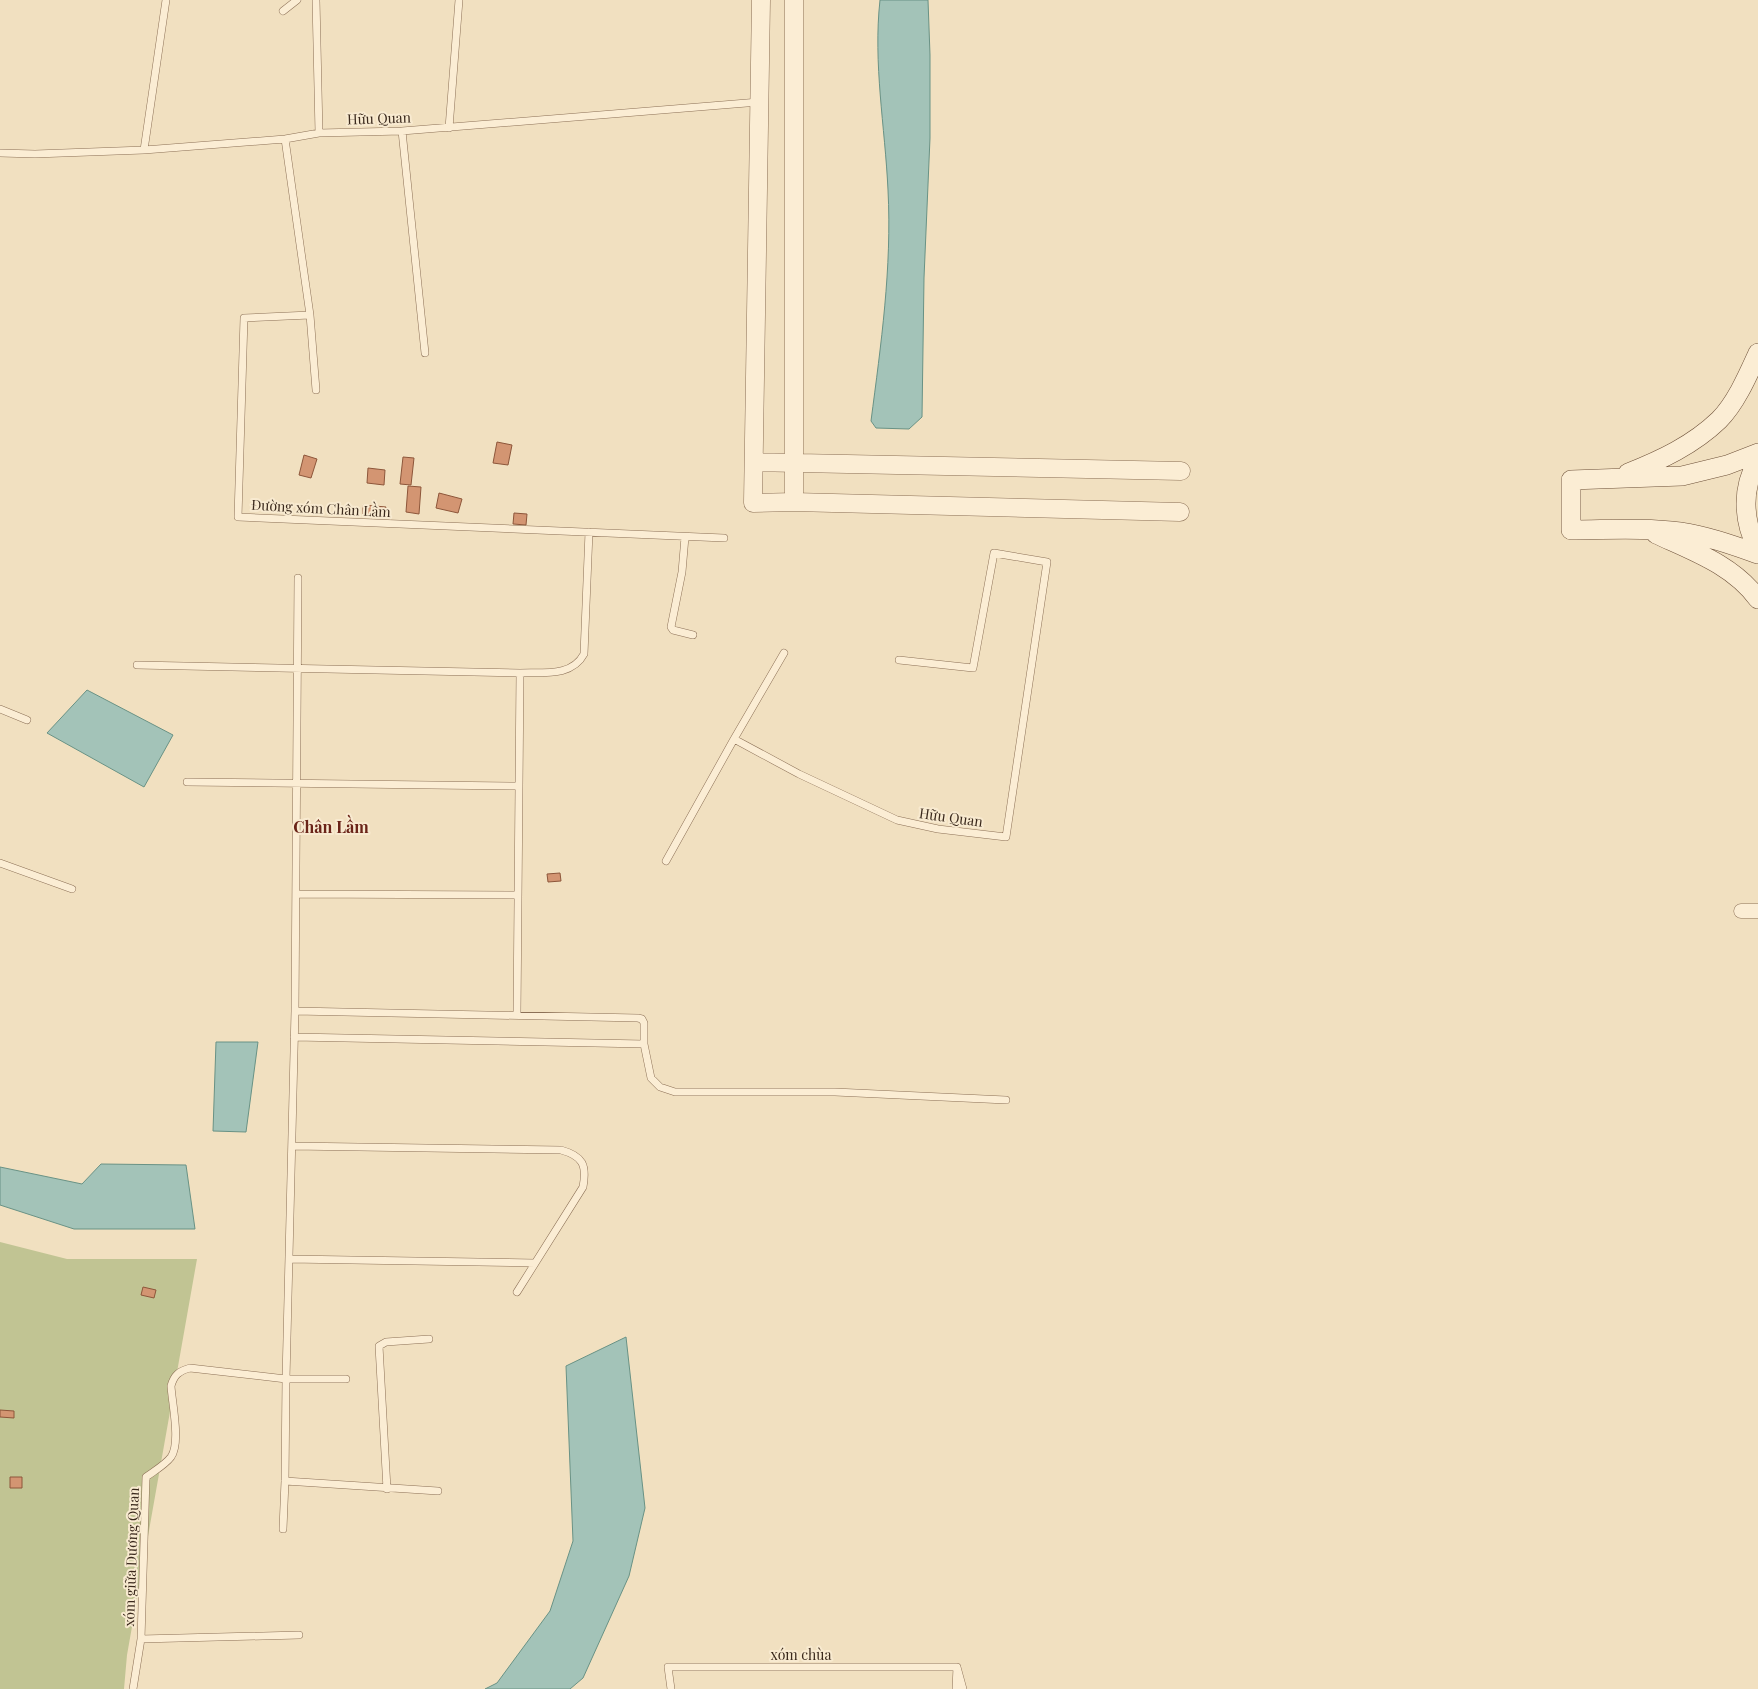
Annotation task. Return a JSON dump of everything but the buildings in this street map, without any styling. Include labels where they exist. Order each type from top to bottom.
[{"type":"main road","points":[[1614,478],[1662,460],[1691,442],[1720,419],[1742,388],[1758,353]]},
{"type":"main road","points":[[1758,453],[1727,465],[1682,476],[1571,480],[1571,530],[1679,532],[1715,539],[1758,554]]},
{"type":"main road","points":[[1758,460],[1752,470],[1746,491],[1745,514],[1750,535],[1758,550]]},
{"type":"main road","points":[[1646,530],[1713,561],[1732,572],[1748,585],[1758,599]]},
{"type":"street","points":[[761,0],[754,503],[794,502],[1180,512]]},
{"type":"street","points":[[794,0],[794,502]]},
{"type":"street","points":[[755,462],[1181,471]]},
{"type":"street","points":[[1741,911],[1758,911]]},
{"type":"lane","points":[[144,150],[166,0]]},
{"type":"lane","points":[[283,11],[297,0]]},
{"type":"lane","points":[[316,0],[319,133]]},
{"type":"lane","points":[[449,128],[459,0]]},
{"type":"lane","name":"Hữu Quan","points":[[0,153],[35,154],[144,150],[285,139],[319,133],[449,128],[760,102]]},
{"type":"lane","points":[[402,131],[425,353]]},
{"type":"lane","points":[[285,139],[310,315],[316,390]]},
{"type":"lane","name":"Đường xóm Chân Lầm","points":[[310,315],[244,318],[238,517],[724,538]]},
{"type":"lane","points":[[137,664],[520,673],[563,671],[572,668],[580,662],[584,654],[589,532]]},
{"type":"lane","points":[[685,537],[682,572],[671,627],[673,630],[693,635]]},
{"type":"lane","name":"Hữu Quan","points":[[734,739],[799,774],[897,820],[938,830],[1006,837],[1047,562],[994,553],[974,668],[899,660]]},
{"type":"lane","points":[[283,1529],[286,1481],[286,1379],[295,1011],[298,578]]},
{"type":"lane","points":[[666,861],[784,653]]},
{"type":"lane","points":[[517,1016],[520,673]]},
{"type":"lane","points":[[0,709],[27,720]]},
{"type":"lane","points":[[187,782],[518,786]]},
{"type":"lane","points":[[0,863],[72,889]]},
{"type":"lane","points":[[296,894],[518,895]]},
{"type":"lane","points":[[295,1011],[638,1018],[642,1019],[644,1023],[644,1044],[651,1078],[660,1087],[675,1092],[834,1092],[1006,1100]]},
{"type":"lane","points":[[294,1038],[644,1044]]},
{"type":"lane","points":[[292,1146],[562,1150],[575,1154],[583,1164],[585,1175],[583,1187],[517,1292]]},
{"type":"lane","points":[[289,1259],[535,1263]]},
{"type":"lane","points":[[386,1489],[379,1346],[386,1342],[429,1339]]},
{"type":"lane","name":"xóm giữa Dương Quan","points":[[133,1689],[141,1639],[146,1477],[165,1463],[174,1452],[176,1442],[171,1386],[176,1374],[190,1368],[286,1379]]},
{"type":"lane","points":[[286,1379],[346,1379]]},
{"type":"lane","points":[[286,1481],[438,1491]]},
{"type":"lane","name":"xóm giữa Dương Quan","points":[[141,1639],[299,1635]]},
{"type":"lane","name":"xóm chùa","points":[[671,1689],[668,1667],[957,1667]]},
{"type":"lane","points":[[956,1689],[957,1667]]},
{"type":"lane","points":[[957,1667],[963,1689]]},
{"type":"green space","points":[[0,1242],[67,1259],[197,1259],[127,1655],[124,1689],[0,1689]]},
{"type":"water","points":[[880,0],[928,0],[930,138],[924,278],[922,417],[909,429],[876,428],[871,421],[885,306],[889,219],[878,48]]},
{"type":"water","points":[[87,690],[173,735],[144,787],[47,733]]},
{"type":"water","points":[[216,1042],[258,1042],[246,1132],[213,1131]]},
{"type":"water","points":[[101,1164],[186,1165],[195,1229],[74,1229],[0,1205],[0,1167],[82,1184]]},
{"type":"water","points":[[626,1337],[645,1508],[629,1576],[583,1678],[570,1689],[485,1689],[497,1683],[550,1611],[573,1541],[566,1366]]},
{"type":"district","name":"Chân Lầm","points":[[331,826]]}]
